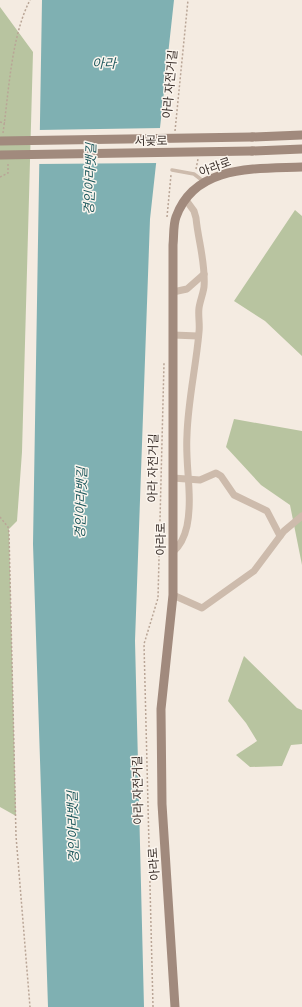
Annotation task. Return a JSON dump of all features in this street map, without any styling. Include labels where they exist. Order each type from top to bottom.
[{"type":"main road","name":"서곶로","points":[[1,140],[252,137],[302,134]]},
{"type":"main road","name":"서곶로","points":[[0,156],[302,149]]},
{"type":"main road","name":"아라로","points":[[175,1007],[162,804],[161,717],[173,595],[172,218],[203,181],[230,172],[253,169],[302,167]]},
{"type":"street","points":[[173,552],[178,548],[187,528],[189,513],[186,464],[187,434],[191,387],[198,336],[199,309],[204,287],[204,274],[196,218],[194,211],[186,200]]},
{"type":"street","points":[[173,292],[187,289],[204,274]]},
{"type":"street","points":[[173,335],[198,336]]},
{"type":"street","points":[[173,478],[200,480],[216,473],[221,476],[234,495],[268,511],[280,536]]},
{"type":"street","points":[[173,595],[202,608],[254,571],[280,536],[302,516]]},
{"type":"lane","points":[[172,170],[194,174],[203,181]]},
{"type":"path","points":[[1,140],[5,123],[17,35],[23,14],[30,0]]},
{"type":"path","name":"아라 자전거길","points":[[175,131],[188,0]]},
{"type":"path","points":[[0,122],[5,123]]},
{"type":"path","points":[[0,177],[8,173],[8,163]]},
{"type":"path","points":[[172,170],[172,218]]},
{"type":"path","name":"아라 자전거길","points":[[153,1007],[144,644],[158,598],[164,356]]},
{"type":"path","points":[[0,517],[8,527],[10,533],[16,836],[30,1007]]},
{"type":"green space","points":[[0,7],[33,52],[22,452],[17,521],[9,529],[16,816],[0,807]]},
{"type":"green space","points":[[295,210],[302,216],[302,356],[265,321],[234,301]]},
{"type":"green space","points":[[234,419],[302,431],[302,565],[290,505],[261,485],[226,447]]},
{"type":"green space","points":[[244,656],[297,708],[302,710],[302,744],[291,745],[282,766],[250,767],[236,755],[257,741],[246,723],[228,701]]},
{"type":"water","name":"아라","points":[[42,0],[174,0],[150,219],[135,641],[144,1007],[48,1007],[33,544]]},
{"type":"pier","points":[[162,128],[158,163],[37,164],[38,130]]},
{"type":"water label","name":"경인아라뱃길","points":[[90,179]]},
{"type":"water label","name":"경인아라뱃길","points":[[81,503]]},
{"type":"water label","name":"경인아라뱃길","points":[[73,827]]}]
